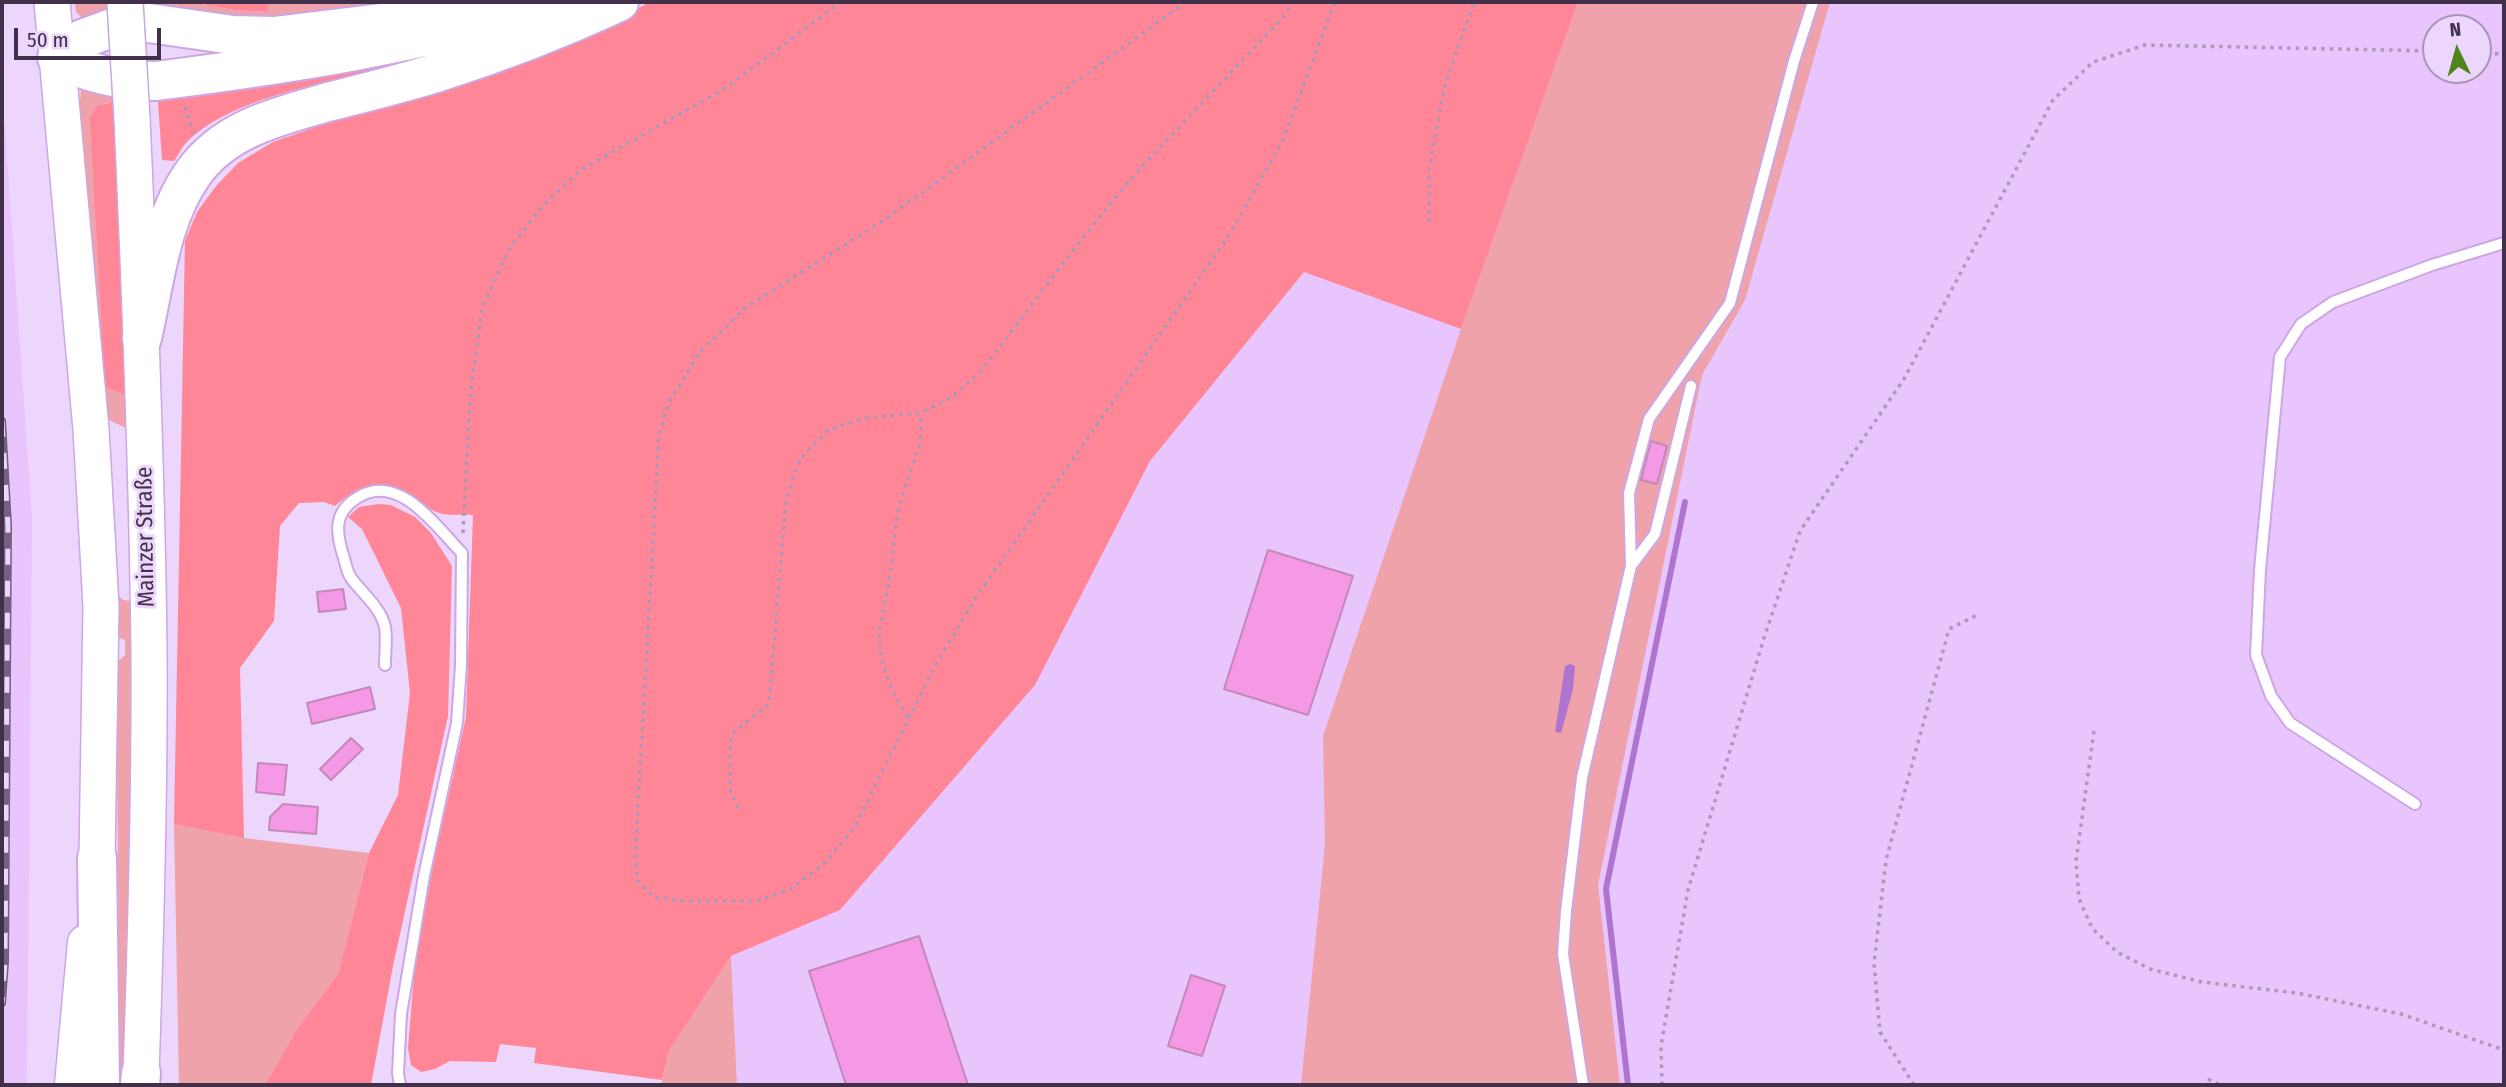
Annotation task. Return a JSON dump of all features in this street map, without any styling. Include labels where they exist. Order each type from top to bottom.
[{"type":"highway","points":[[472,2],[381,23],[274,36],[233,35],[149,23],[123,24],[82,39],[57,58],[76,68],[117,79],[166,79],[411,41],[556,2]]},
{"type":"highway","points":[[142,338],[168,221],[179,196],[195,170],[214,150],[242,130],[272,118],[426,76],[509,49],[619,2]]},
{"type":"highway","points":[[97,858],[100,1085]]},
{"type":"main road","name":"Mainzer Straße","points":[[52,2],[91,429],[101,606],[97,858]]},
{"type":"main road","name":"Mainzer Straße","points":[[125,2],[142,338],[149,649],[142,1081]]},
{"type":"main road","points":[[71,1085],[81,963],[97,858]]},
{"type":"lane","points":[[1583,1085],[1563,954],[1569,868],[1582,778],[1630,566],[1629,493],[1649,418],[1730,303],[1794,61],[1813,2]]},
{"type":"lane","points":[[2415,804],[2290,723],[2271,695],[2256,655],[2260,570],[2280,357],[2301,324],[2333,302],[2432,265],[2504,243]]},
{"type":"lane","points":[[1630,566],[1656,534],[1691,386]]},
{"type":"lane","points":[[385,665],[385,626],[375,608],[349,575],[336,536],[338,520],[345,508],[359,496],[373,490],[391,492],[417,506],[462,553],[461,665],[457,723],[424,876],[401,1014],[398,1073],[400,1085]]},
{"type":"path","points":[[462,553],[470,396],[482,309],[508,251],[543,205],[581,170],[724,89],[841,2]]},
{"type":"path","points":[[1186,2],[884,220],[745,308],[699,353],[669,402],[660,435],[635,858],[638,882],[654,897],[682,901],[755,901],[789,890],[825,863],[854,828],[935,666],[975,598],[1228,237],[1282,142],[1335,2]]},
{"type":"path","points":[[738,808],[730,789],[730,742],[735,731],[769,704],[786,500],[800,459],[828,430],[864,418],[920,412],[951,398],[982,370],[1085,235],[1135,175],[1286,14],[1291,2]]},
{"type":"path","points":[[1429,222],[1429,169],[1445,83],[1474,2]]},
{"type":"path","points":[[1662,1085],[1661,1046],[1688,890],[1764,638],[1800,531],[1904,379],[2053,100],[2093,62],[2145,45],[2422,51]]},
{"type":"path","points":[[181,96],[194,133]]},
{"type":"path","points":[[909,718],[897,701],[882,657],[880,630],[897,516],[903,491],[922,440],[920,412]]},
{"type":"path","points":[[1914,1085],[1880,1032],[1874,963],[1886,860],[1949,629],[1977,615]]},
{"type":"path","points":[[2094,732],[2076,861],[2079,899],[2092,928],[2117,952],[2150,969],[2202,982],[2297,993],[2401,1014],[2504,1050]]},
{"type":"path","points":[[2208,1079],[2220,1085]]},
{"type":"shaded area","points":[[75,2],[190,2],[234,10],[268,12],[268,4],[257,2],[406,2],[313,20],[84,20],[76,12]]},
{"type":"shaded area","points":[[190,2],[268,4],[268,12],[234,10]]},
{"type":"shaded area","points":[[650,2],[1578,2],[1461,329],[1304,272],[1150,461],[1035,685],[840,910],[731,956],[669,1051],[662,1080],[534,1063],[536,1048],[500,1044],[496,1062],[450,1061],[435,1069],[421,1072],[411,1065],[408,1048],[415,962],[466,717],[473,515],[439,513],[401,490],[381,486],[362,489],[335,506],[324,502],[299,503],[280,526],[274,621],[240,668],[244,838],[174,824],[185,241],[197,212],[216,186],[238,163],[273,142],[569,45]]},
{"type":"shaded area","points":[[1578,2],[2504,2],[2504,1085],[737,1085],[731,956],[840,910],[1035,685],[1150,461],[1304,272],[1461,329]]},
{"type":"shaded area","points":[[1578,2],[1830,2],[1745,300],[1702,375],[1598,885],[1620,1085],[1301,1085],[1325,844],[1323,736],[1461,329]]},
{"type":"shaded area","points":[[514,26],[392,69],[106,103],[97,107],[129,396],[130,430],[107,419],[117,594],[123,600],[131,601],[129,979],[125,1085],[117,1085],[119,979],[116,663],[125,655],[125,640],[115,631],[79,108],[81,90],[84,85]]},
{"type":"shaded area","points":[[390,64],[392,69],[283,93],[228,114],[205,127],[186,143],[174,161],[162,160],[158,102],[160,97]]},
{"type":"shaded area","points":[[116,101],[129,396],[105,387],[90,118],[97,106]]},
{"type":"shaded area","points":[[2,109],[32,518],[27,1085],[2,1085]]},
{"type":"shaded area","points":[[391,505],[415,517],[431,533],[452,566],[448,716],[393,966],[371,1085],[265,1085],[297,1029],[338,974],[369,853],[398,795],[410,693],[401,608],[362,529],[348,517],[359,507]]},
{"type":"shaded area","points":[[1565,666],[1575,666],[1573,689],[1561,733],[1555,732]]},
{"type":"shaded area","points":[[174,824],[244,838],[369,853],[338,974],[297,1029],[265,1085],[179,1085]]},
{"type":"shaded area","points":[[731,956],[737,1085],[661,1085],[669,1051]]},
{"type":"building","points":[[1651,441],[1667,446],[1657,484],[1641,480]]},
{"type":"building","points":[[1268,550],[1353,576],[1308,715],[1224,689]]},
{"type":"building","points":[[343,589],[346,609],[319,612],[317,592]]},
{"type":"building","points":[[370,687],[375,709],[312,724],[307,703]]},
{"type":"building","points":[[351,738],[363,749],[331,780],[320,769]]},
{"type":"building","points":[[258,763],[287,765],[284,795],[256,792]]},
{"type":"building","points":[[283,804],[318,807],[316,834],[269,830],[270,817]]},
{"type":"building","points":[[919,936],[968,1085],[846,1085],[809,971]]},
{"type":"building","points":[[1191,975],[1225,986],[1202,1056],[1168,1046]]},
{"type":"waterway","points":[[1628,1085],[1606,889],[1685,502]]},
{"type":"railway","points":[[2,421],[8,526],[5,962],[2,1003]]}]
